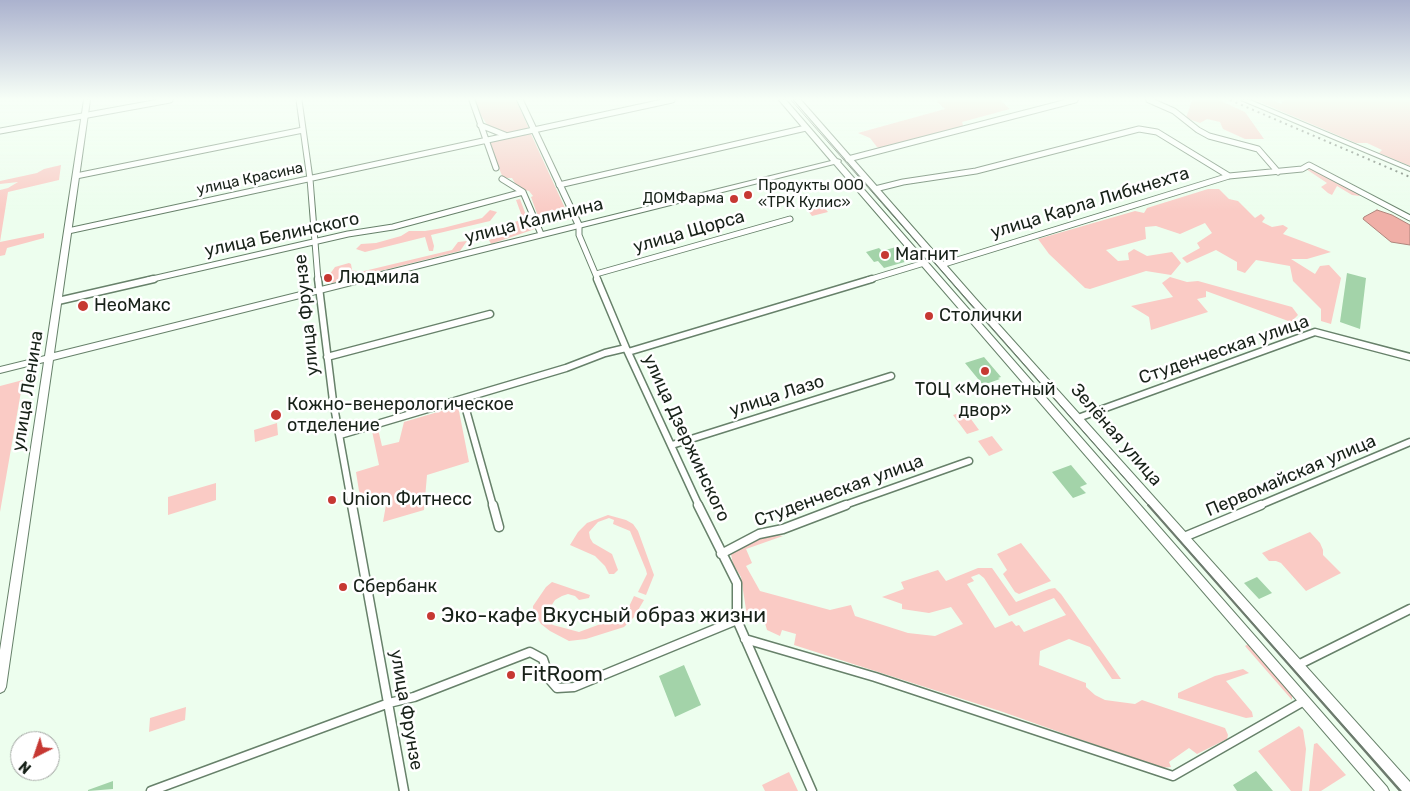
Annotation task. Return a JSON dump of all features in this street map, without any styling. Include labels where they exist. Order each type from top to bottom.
[{"type":"street","name":"улица Ленина","points":[[0,687],[83,137]]},
{"type":"street","points":[[76,176],[269,137]]},
{"type":"street","name":"улица Фрунзе","points":[[304,137],[310,180],[319,290],[333,401],[404,791]]},
{"type":"street","points":[[486,137],[496,168]]},
{"type":"street","name":"улица Красина","points":[[68,231],[310,180],[498,137]]},
{"type":"street","name":"улица Дзержинского","points":[[537,137],[579,225],[579,235],[627,350],[721,554],[737,583],[737,620],[812,791]]},
{"type":"street","points":[[559,185],[767,137]]},
{"type":"street","name":"Зелёная улица","points":[[814,137],[1384,791]]},
{"type":"street","name":"Зелёная улица","points":[[829,137],[1410,791]]},
{"type":"street","name":"улица Калинина","points":[[0,370],[933,137]]},
{"type":"street","points":[[875,189],[903,182],[976,171],[1108,137]]},
{"type":"street","points":[[1165,137],[1229,176]]},
{"type":"street","points":[[1212,137],[1258,149],[1278,172],[1302,169],[1309,165],[1316,167],[1410,218]]},
{"type":"street","points":[[1333,137],[1410,169]]},
{"type":"street","name":"улица Карла Либкнехта","points":[[942,265],[1229,176],[1278,172]]},
{"type":"street","points":[[502,179],[523,192],[540,234]]},
{"type":"street","name":"улица Белинского","points":[[58,301],[316,242],[393,228],[407,222],[523,192]]},
{"type":"street","name":"улица Щорса","points":[[596,274],[790,219]]},
{"type":"street","points":[[340,435],[566,368],[605,353],[627,350],[924,263]]},
{"type":"street","points":[[327,357],[490,314]]},
{"type":"street","name":"Студенческая улица","points":[[1078,418],[1316,332],[1410,357]]},
{"type":"street","name":"улица Лазо","points":[[672,445],[891,376]]},
{"type":"street","points":[[463,399],[499,526]]},
{"type":"street","name":"Первомайская улица","points":[[1184,537],[1410,442]]},
{"type":"street","name":"Студенческая улица","points":[[721,554],[759,534],[783,529],[805,519],[969,461]]},
{"type":"street","points":[[1298,666],[1410,609]]},
{"type":"street","points":[[151,791],[389,702],[414,698],[530,652],[544,659],[550,680],[557,688],[574,687],[737,620]]},
{"type":"street","points":[[746,639],[875,677],[1173,776],[1304,701]]},
{"type":"shaded area","points":[[507,137],[532,137],[570,219],[543,225],[491,244],[489,240],[511,232],[512,223],[523,219],[516,200],[520,199],[530,226],[535,227],[540,222],[531,197],[533,196],[529,191],[518,188],[512,178],[503,178],[488,141]]},
{"type":"shaded area","points":[[867,137],[931,137],[883,150],[877,147]]},
{"type":"shaded area","points":[[1240,137],[1263,137],[1264,139],[1245,139]]},
{"type":"shaded area","points":[[1342,137],[1410,137],[1410,166],[1379,153],[1382,150],[1367,143],[1356,143]]},
{"type":"shaded area","points":[[61,165],[59,180],[8,192],[0,242],[0,190],[18,182],[0,184],[0,181],[37,173],[44,169]]},
{"type":"shaded area","points":[[1315,168],[1356,191],[1360,196],[1352,195],[1337,186],[1332,195],[1328,193],[1321,187],[1327,183],[1306,169]]},
{"type":"shaded area","points":[[1208,189],[1219,189],[1229,199],[1238,201],[1255,218],[1261,214],[1265,218],[1262,222],[1272,227],[1283,225],[1288,228],[1283,234],[1331,252],[1307,259],[1291,259],[1315,274],[1320,266],[1329,265],[1341,278],[1331,324],[1321,321],[1321,309],[1293,281],[1290,266],[1256,260],[1245,273],[1237,270],[1237,262],[1216,250],[1187,263],[1182,258],[1200,248],[1197,243],[1212,233],[1205,223],[1180,234],[1156,226],[1145,227],[1146,239],[1106,250],[1118,261],[1129,260],[1128,253],[1134,249],[1147,256],[1172,252],[1181,263],[1171,275],[1146,271],[1090,289],[1085,288],[1049,254],[1038,239],[1135,211],[1144,213],[1147,208]]},
{"type":"shaded area","points":[[817,199],[828,212],[812,216],[802,203]]},
{"type":"shaded area","points":[[490,210],[497,212],[490,221],[431,235],[434,246],[433,251],[429,251],[425,237],[365,252],[356,249],[361,244],[376,243],[401,236],[409,231],[443,228],[482,218]]},
{"type":"shaded area","points":[[1377,210],[1392,215],[1410,225],[1410,245],[1391,242],[1363,219]]},
{"type":"shaded area","points":[[44,233],[44,238],[7,248],[5,255],[0,256],[0,242]]},
{"type":"shaded area","points":[[467,241],[460,251],[328,284],[327,278],[335,267],[349,263],[352,270],[360,272],[452,250],[458,242]]},
{"type":"shaded area","points":[[1170,277],[1187,282],[1198,281],[1292,307],[1298,315],[1291,322],[1206,291],[1206,297],[1197,299],[1208,312],[1151,330],[1149,317],[1131,306],[1173,297],[1162,283]]},
{"type":"shaded area","points":[[23,380],[0,512],[0,386]]},
{"type":"shaded area","points":[[458,406],[469,462],[427,475],[424,510],[383,522],[386,505],[380,498],[364,499],[359,491],[356,472],[379,465],[372,431],[378,429],[382,446],[399,442],[404,422]]},
{"type":"shaded area","points":[[965,411],[979,430],[967,434],[953,415]]},
{"type":"shaded area","points":[[277,423],[278,435],[255,442],[254,430]]},
{"type":"shaded area","points":[[992,436],[1003,450],[989,456],[978,441]]},
{"type":"shaded area","points":[[216,483],[216,500],[168,515],[168,497]]},
{"type":"shaded area","points":[[608,515],[626,520],[633,524],[638,531],[654,575],[646,595],[638,592],[647,574],[630,531],[613,524],[614,520],[609,518],[598,522],[589,532],[593,543],[612,554],[618,570],[614,574],[609,574],[605,566],[595,556],[570,545],[578,532],[587,523]]},
{"type":"shaded area","points":[[1310,532],[1320,543],[1323,555],[1341,573],[1306,591],[1281,563],[1269,561],[1262,553]]},
{"type":"shaded area","points":[[771,534],[783,536],[746,549],[752,563],[746,566],[760,591],[830,610],[851,605],[855,616],[908,633],[935,636],[963,624],[951,607],[929,613],[902,609],[902,604],[882,597],[904,589],[901,582],[938,570],[946,581],[978,568],[992,568],[1016,602],[1055,588],[1121,679],[1112,679],[1090,647],[1069,639],[1040,651],[1039,665],[1086,683],[1086,687],[1095,695],[1105,700],[1135,704],[1142,700],[1225,728],[1228,735],[1227,739],[1197,754],[1189,748],[1169,762],[1171,767],[1161,768],[1003,712],[794,645],[796,634],[782,630],[780,636],[767,630],[765,623],[751,620],[747,616],[741,577],[733,564],[731,554],[760,537]],"holes":[[[979,574],[984,578],[1009,616],[1054,598],[1066,615],[1024,632],[1019,625],[1016,626],[1012,621],[995,628],[967,584],[974,581],[971,577]]]},
{"type":"shaded area","points":[[1021,543],[1051,581],[1019,594],[1015,592],[1003,574],[1007,570],[997,554]]},
{"type":"shaded area","points":[[552,582],[590,595],[589,598],[579,600],[575,596],[568,594],[562,596],[555,600],[546,614],[547,619],[553,625],[579,632],[625,615],[634,596],[644,600],[634,617],[624,627],[586,639],[569,641],[541,624],[533,611],[533,606],[546,587]]},
{"type":"shaded area","points":[[1250,643],[1292,695],[1292,700],[1245,646]]},
{"type":"shaded area","points":[[1243,669],[1249,673],[1226,681],[1252,712],[1253,717],[1246,718],[1178,698],[1178,693],[1215,676]]},
{"type":"shaded area","points":[[186,707],[185,720],[149,732],[150,718]]},
{"type":"shaded area","points":[[1299,726],[1303,730],[1306,749],[1302,791],[1291,791],[1258,751]]},
{"type":"shaded area","points":[[1317,743],[1346,775],[1321,791],[1309,791],[1314,744]]},
{"type":"shaded area","points":[[789,772],[798,791],[765,791],[762,785]]},
{"type":"building","name":"Магнит","points":[[896,247],[908,261],[884,268],[878,261],[874,262],[866,252],[879,248],[882,251]]},
{"type":"building","points":[[1347,273],[1366,278],[1360,329],[1340,322]]},
{"type":"building","name":"ТОЦ «Монетный двор»","points":[[984,357],[1001,377],[983,385],[965,363]]},
{"type":"building","points":[[1071,465],[1087,484],[1080,487],[1086,493],[1073,498],[1052,472]]},
{"type":"building","points":[[1257,577],[1272,593],[1259,599],[1244,583]]},
{"type":"building","points":[[684,665],[701,705],[675,717],[659,676]]},
{"type":"building","points":[[1256,771],[1273,791],[1237,791],[1233,785]]},
{"type":"building","points":[[113,781],[113,789],[88,791],[88,790]]},
{"type":"tram line","points":[[824,137],[1149,506]]},
{"type":"tram line","points":[[1148,505],[1400,791]]},
{"type":"railway","points":[[1316,137],[1410,177]]},
{"type":"place","name":"Продукты ООО «ТРК Кулис»","points":[[748,195]]},
{"type":"place","name":"ДОМФарма","points":[[734,199]]},
{"type":"place","name":"Магнит","points":[[885,255]]},
{"type":"place","name":"Людмила","points":[[328,278]]},
{"type":"place","name":"НеоМакс","points":[[83,306]]},
{"type":"place","name":"Столички","points":[[929,316]]},
{"type":"place","name":"ТОЦ «Монетный двор»","points":[[985,371]]},
{"type":"place","name":"Кожно-венерологическое отделение","points":[[276,415]]},
{"type":"place","name":"Union Фитнесс","points":[[332,500]]},
{"type":"place","name":"Сбербанк","points":[[343,587]]},
{"type":"place","name":"Эко-кафе Вкусный образ жизни","points":[[431,616]]},
{"type":"place","name":"FitRoom","points":[[511,675]]}]
